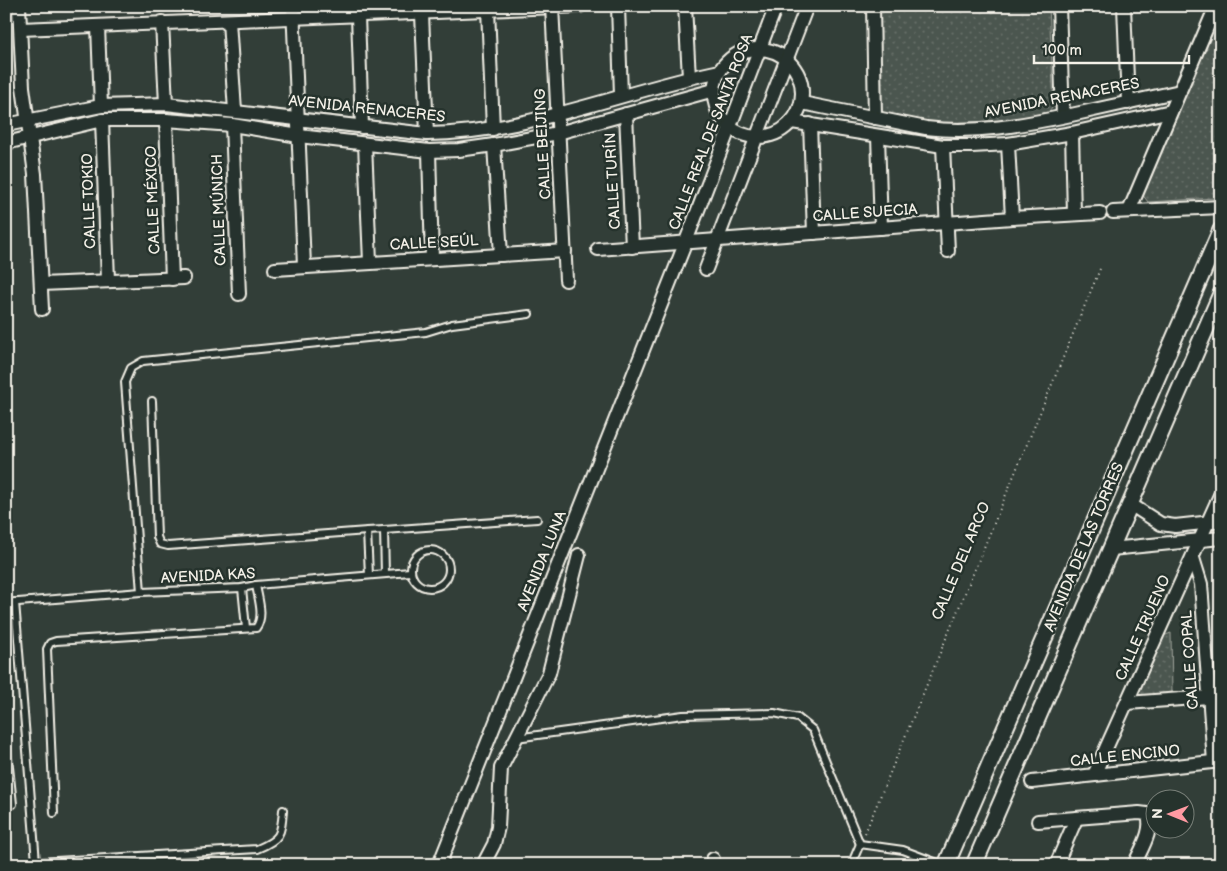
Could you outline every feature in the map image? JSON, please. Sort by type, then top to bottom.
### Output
[{"type":"street","points":[[19,6],[23,88],[35,174],[42,309]]},
{"type":"street","points":[[21,29],[162,22],[229,21],[294,12],[358,16],[580,6]]},
{"type":"street","points":[[618,6],[621,96]]},
{"type":"street","points":[[685,6],[689,77]]},
{"type":"street","name":"CALLE REAL DE SANTA ROSA","points":[[676,269],[776,6]]},
{"type":"street","points":[[706,269],[788,60],[807,6]]},
{"type":"street","points":[[873,6],[875,118]]},
{"type":"street","points":[[1059,6],[1063,116]]},
{"type":"street","points":[[1124,6],[1128,103]]},
{"type":"street","points":[[1129,211],[1216,6]]},
{"type":"street","name":"CALLE BEIJING","points":[[552,7],[566,280]]},
{"type":"street","points":[[488,9],[493,129]]},
{"type":"street","points":[[294,12],[304,266]]},
{"type":"street","points":[[422,14],[427,134]]},
{"type":"street","points":[[358,16],[362,127]]},
{"type":"street","points":[[229,21],[235,111]]},
{"type":"street","points":[[162,22],[166,104]]},
{"type":"street","points":[[98,26],[101,106]]},
{"type":"street","points":[[760,49],[779,54],[788,60],[799,75],[802,84],[802,103],[792,122],[770,136],[757,138],[742,134],[729,127],[720,116],[715,104],[714,90],[720,71],[728,61],[737,54],[748,50],[760,49]]},
{"type":"street","name":"AVENIDA RENACERES","points":[[6,125],[101,106],[166,104],[427,134],[465,133],[557,115],[689,77],[720,71]]},
{"type":"street","points":[[6,143],[102,120],[166,120],[232,125],[299,136],[428,151],[459,150],[558,133],[714,90]]},
{"type":"street","name":"AVENIDA RENACERES","points":[[802,103],[945,130],[984,130],[1010,127],[1128,103],[1180,90]]},
{"type":"street","points":[[792,122],[943,146],[1008,144],[1072,133],[1171,111]]},
{"type":"street","name":"CALLE TURÍN","points":[[626,114],[632,246]]},
{"type":"street","name":"CALLE TOKIO","points":[[102,120],[108,280]]},
{"type":"street","name":"CALLE MÉXICO","points":[[108,280],[178,278],[166,120]]},
{"type":"street","points":[[810,124],[814,233]]},
{"type":"street","name":"CALLE MÚNICH","points":[[232,125],[239,294]]},
{"type":"street","points":[[1072,133],[1074,214]]},
{"type":"street","points":[[878,136],[881,228]]},
{"type":"street","points":[[365,144],[370,262]]},
{"type":"street","points":[[1008,144],[1012,218]]},
{"type":"street","points":[[494,145],[501,255]]},
{"type":"street","points":[[943,146],[948,251]]},
{"type":"street","points":[[428,151],[432,259]]},
{"type":"street","points":[[1113,212],[1221,207]]},
{"type":"street","name":"CALLE SUECIA","points":[[598,249],[1100,213]]},
{"type":"street","name":"AVENIDA DE LAS TORRES","points":[[945,865],[1221,230]]},
{"type":"street","name":"CALLE SEÚL","points":[[275,269],[565,251]]},
{"type":"street","name":"AVENIDA LUNA","points":[[439,865],[676,269]]},
{"type":"street","points":[[41,284],[108,280]]},
{"type":"street","name":"AVENIDA DE LAS TORRES","points":[[974,865],[1221,294]]},
{"type":"street","name":"CALLE TRUENO","points":[[1094,776],[1201,540],[1214,522],[1221,493]]},
{"type":"street","points":[[1130,504],[1161,524],[1175,526],[1214,522]]},
{"type":"street","points":[[1111,550],[1221,538]]},
{"type":"street","points":[[483,865],[494,844],[498,827],[501,768],[549,673],[579,555]]},
{"type":"street","name":"CALLE COPAL","points":[[1193,558],[1201,584],[1209,697],[1217,761]]},
{"type":"street","points":[[1127,703],[1209,697]]},
{"type":"street","name":"CALLE ENCINO","points":[[1032,782],[1217,761]]},
{"type":"street","points":[[1038,821],[1139,813],[1147,814],[1150,820],[1149,829],[1134,865]]},
{"type":"street","points":[[1056,865],[1076,819]]},
{"type":"lane","points":[[141,592],[125,382],[131,368],[143,361],[426,332],[452,324],[528,314]]},
{"type":"lane","points":[[152,401],[157,537],[160,544],[168,546],[537,519]]},
{"type":"lane","points":[[368,530],[369,576]]},
{"type":"lane","points":[[384,530],[385,574]]},
{"type":"lane","points":[[424,551],[437,551],[446,560],[448,573],[442,585],[429,589],[417,584],[410,572],[413,559],[424,551]]},
{"type":"lane","name":"AVENIDA KAS","points":[[6,603],[141,592],[242,588],[256,585],[410,572]]},
{"type":"lane","points":[[54,813],[47,650],[50,644],[56,641],[256,628],[261,618],[256,585]]},
{"type":"lane","points":[[242,588],[246,628]]},
{"type":"lane","points":[[15,602],[36,862]]},
{"type":"lane","points":[[516,738],[682,715],[774,712],[798,718],[813,730],[860,844],[851,865]]},
{"type":"lane","points":[[6,739],[14,804]]},
{"type":"lane","points":[[6,864],[257,849],[272,843],[282,831],[282,810]]},
{"type":"lane","points":[[860,844],[903,850],[945,865]]},
{"type":"path","name":"CALLE DEL ARCO","points":[[860,844],[1100,270]]},
{"type":"shaded area","points":[[875,6],[1049,6],[1054,106],[1047,114],[1003,121],[932,123],[882,112],[878,105]]},
{"type":"shaded area","points":[[1221,11],[1221,194],[1215,198],[1148,202],[1142,194]]},
{"type":"shaded area","points":[[1171,633],[1172,693],[1138,697],[1137,690],[1163,636]]}]
